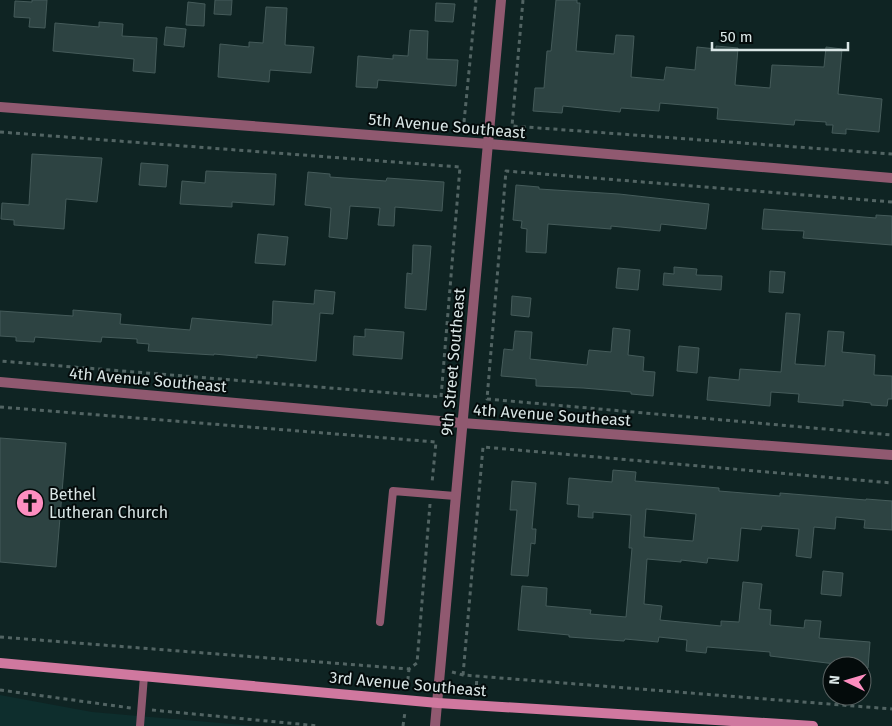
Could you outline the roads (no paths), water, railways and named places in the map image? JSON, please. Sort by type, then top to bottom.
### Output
[{"type":"main road","name":"3rd Avenue Southeast","points":[[0,663],[438,703],[771,725],[813,726]]},
{"type":"street","name":"9th Street Southeast","points":[[435,726],[501,0]]},
{"type":"street","name":"5th Avenue Southeast","points":[[0,107],[489,144],[892,178]]},
{"type":"street","name":"4th Avenue Southeast","points":[[0,382],[462,423],[892,455]]},
{"type":"lane","points":[[380,622],[393,490],[455,496]]},
{"type":"lane","points":[[140,726],[144,676]]},
{"type":"place","name":"Bethel Lutheran Church","points":[[30,503]]}]
